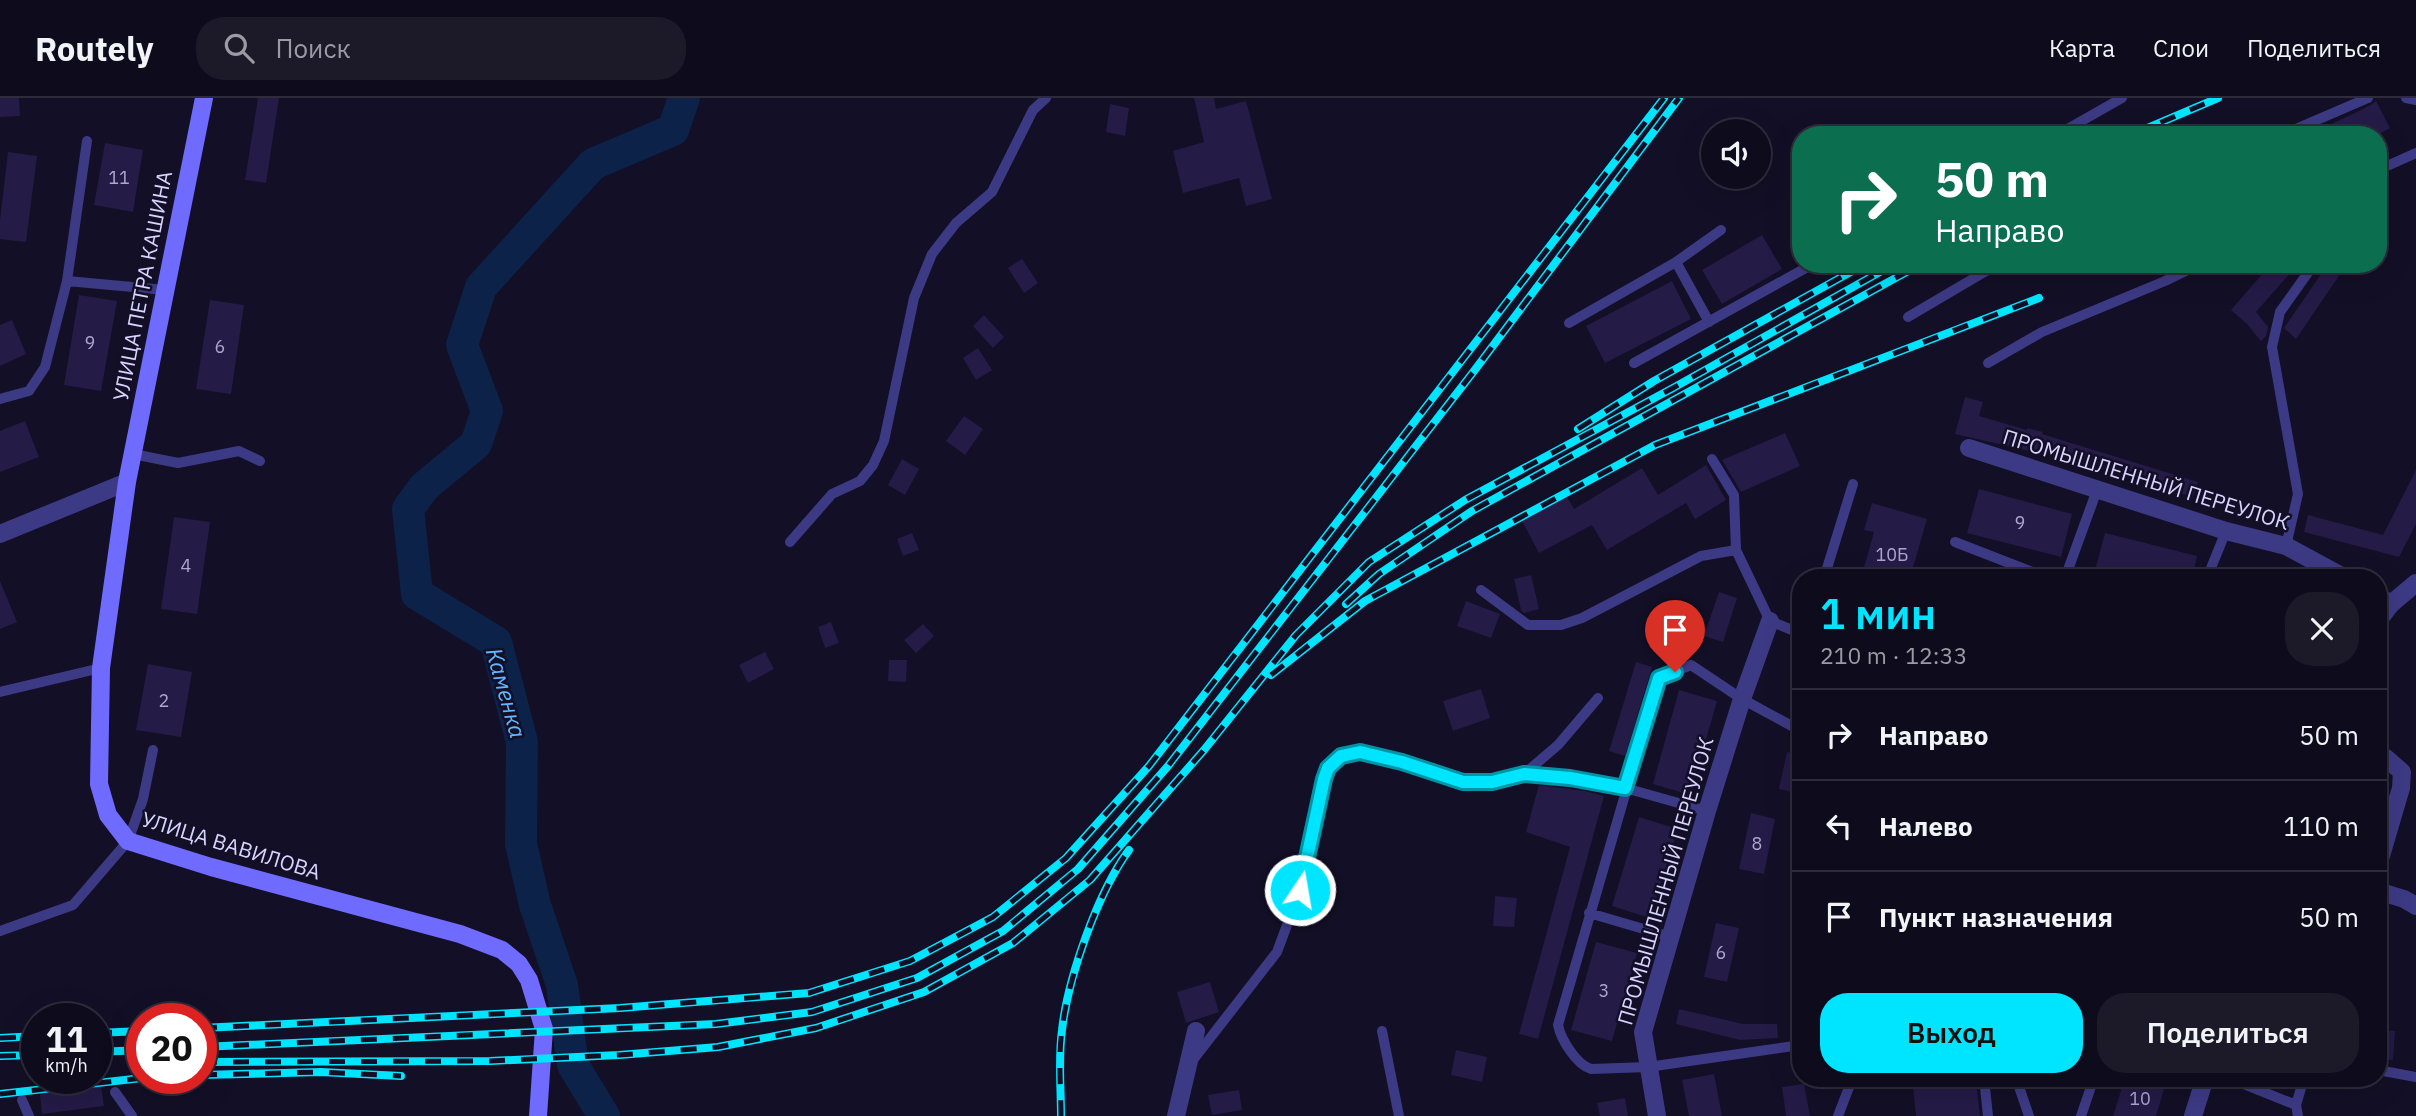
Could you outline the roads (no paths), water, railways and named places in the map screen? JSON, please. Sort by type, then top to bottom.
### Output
[{"type":"main road","name":"УЛИЦА ПЕТРА КАШИНА","points":[[127,482],[204,98]]},
{"type":"main road","name":"УЛИЦА ВАВИЛОВА","points":[[127,482],[101,668],[99,784],[108,815],[128,841],[211,867],[460,934],[502,950],[519,964],[530,981],[544,1029],[538,1116]]},
{"type":"street","name":"ПРОМЫШЛЕННЫЙ ПЕРЕУЛОК","points":[[1969,448],[2226,531],[2286,546],[2328,569]]},
{"type":"street","points":[[0,534],[127,482]]},
{"type":"street","points":[[2387,599],[2416,583]]},
{"type":"street","name":"ПРОМЫШЛЕННЫЙ ПЕРЕУЛОК","points":[[1657,1116],[1643,1032],[1707,811],[1770,621]]},
{"type":"street","points":[[2387,759],[2402,772],[2401,788],[2387,835]]},
{"type":"street","points":[[2387,894],[2416,906]]},
{"type":"street","points":[[1176,1116],[1196,1031]]},
{"type":"street","points":[[2193,1116],[2203,1087]]},
{"type":"lane","points":[[790,542],[832,494],[860,481],[873,465],[884,441],[914,299],[932,254],[956,223],[992,192],[1033,110],[1046,98]]},
{"type":"lane","points":[[2073,126],[2122,98]]},
{"type":"lane","points":[[2303,126],[2368,98]]},
{"type":"lane","points":[[2406,98],[2416,100]]},
{"type":"lane","points":[[0,399],[29,391],[46,367],[67,281],[87,141]]},
{"type":"lane","points":[[2387,166],[2416,153]]},
{"type":"lane","points":[[1569,323],[1676,262],[1721,230]]},
{"type":"lane","points":[[1676,262],[1709,322]]},
{"type":"lane","points":[[1634,363],[1797,273]]},
{"type":"lane","points":[[1908,317],[1983,273]]},
{"type":"lane","points":[[1987,363],[2042,332],[2181,273]]},
{"type":"lane","points":[[2286,546],[2298,494],[2272,347],[2280,312],[2308,273]]},
{"type":"lane","points":[[67,281],[165,290]]},
{"type":"lane","points":[[133,454],[178,463],[239,451],[260,461]]},
{"type":"lane","points":[[1712,459],[1734,495],[1736,550],[1770,621],[1792,630]]},
{"type":"lane","points":[[1827,569],[1853,484]]},
{"type":"lane","points":[[2068,569],[2097,490]]},
{"type":"lane","points":[[2211,569],[2226,531]]},
{"type":"lane","points":[[1955,542],[2025,569]]},
{"type":"lane","points":[[1481,590],[1528,625],[1561,625],[1582,618],[1701,556],[1736,550]]},
{"type":"lane","points":[[1792,726],[1742,699],[1691,665],[1659,678],[1558,1026],[1559,1033],[1583,1067],[1591,1069],[1648,1067],[1792,1046]]},
{"type":"lane","points":[[0,692],[101,668]]},
{"type":"lane","points":[[1524,774],[1558,745],[1598,698]]},
{"type":"lane","points":[[0,930],[73,905],[128,841],[143,799],[153,750]]},
{"type":"lane","points":[[1187,1068],[1277,952],[1300,890],[1324,779],[1328,768],[1341,756],[1360,752],[1402,762],[1463,782],[1492,782],[1524,774],[1570,778],[1625,788],[1707,811]]},
{"type":"lane","points":[[1589,913],[1671,937]]},
{"type":"lane","points":[[1382,1031],[1399,1116]]},
{"type":"lane","points":[[2387,1072],[2416,1077]]},
{"type":"lane","points":[[1838,1116],[1848,1087]]},
{"type":"lane","points":[[1985,1087],[1988,1116]]},
{"type":"lane","points":[[2019,1087],[2029,1116]]},
{"type":"lane","points":[[2081,1116],[2091,1087]]},
{"type":"lane","points":[[2248,1087],[2297,1110],[2302,1087]]},
{"type":"lane","points":[[115,1092],[132,1116]]},
{"type":"lane","points":[[22,1100],[29,1116]]},
{"type":"waterway","name":"Каменка","points":[[604,1116],[573,1065],[562,985],[535,905],[521,844],[522,742],[496,642],[417,594],[408,509],[424,487],[476,444],[487,411],[462,345],[481,287],[593,164],[673,130],[684,98]]},
{"type":"railway","points":[[217,1027],[620,1008],[809,993],[910,961],[993,917],[1066,858],[1149,766],[1664,98]]},
{"type":"railway","points":[[217,1046],[716,1024],[812,1012],[917,978],[1003,931],[1078,869],[1168,766],[1474,371],[1679,98]]},
{"type":"railway","points":[[2152,126],[2218,98]]},
{"type":"railway","points":[[1578,429],[1654,381],[1849,273]]},
{"type":"railway","points":[[217,1062],[490,1061],[718,1047],[816,1028],[924,992],[1013,943],[1090,880],[1204,750],[1296,635],[1369,562],[1465,500],[1878,273]]},
{"type":"railway","points":[[1346,604],[1379,574],[1472,511],[1905,273]]},
{"type":"railway","points":[[1271,675],[1365,601],[1655,445],[2039,298]]},
{"type":"railway","points":[[1061,1116],[1061,1041],[1071,985],[1096,911],[1106,888],[1129,850]]},
{"type":"railway","points":[[112,1032],[126,1032]]},
{"type":"railway","points":[[0,1038],[21,1037]]},
{"type":"railway","points":[[112,1051],[126,1051]]},
{"type":"railway","points":[[0,1056],[21,1055]]},
{"type":"railway","points":[[217,1075],[321,1072],[401,1076]]},
{"type":"railway","points":[[0,1094],[126,1080]]}]
